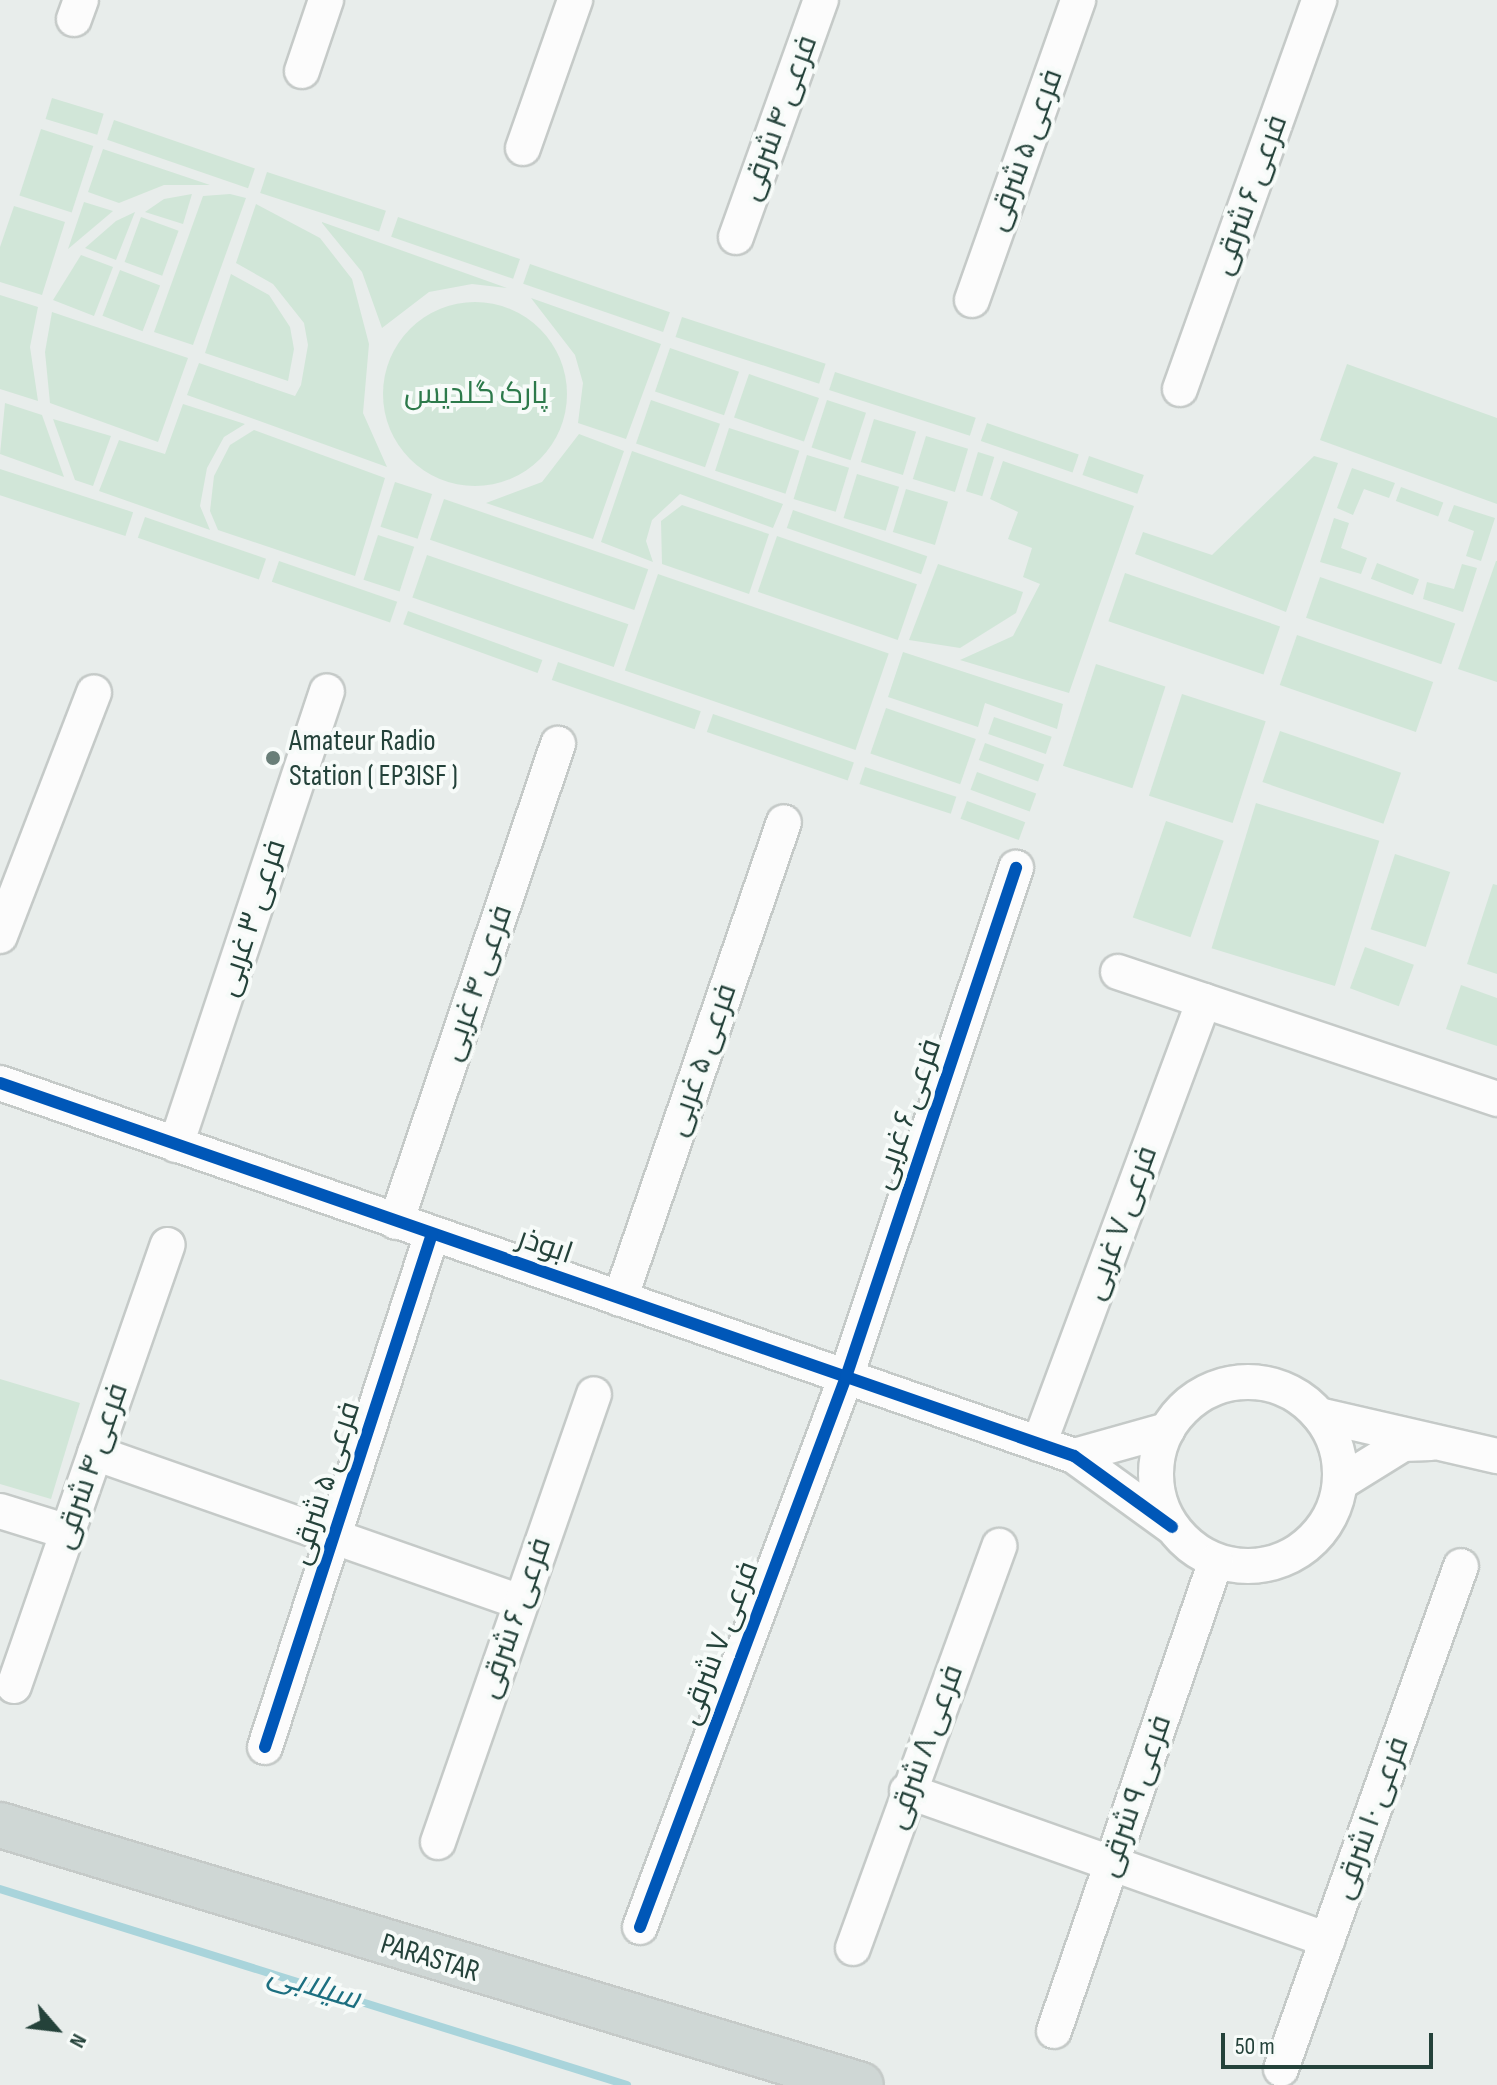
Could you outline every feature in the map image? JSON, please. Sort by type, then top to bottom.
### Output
[{"type":"main road","name":"PARASTAR","points":[[0,1825],[861,2085]]},
{"type":"street","points":[[302,71],[326,0]]},
{"type":"street","points":[[523,148],[575,0]]},
{"type":"street","name":"فرعی ۴ شرقی","points":[[736,237],[821,0]]},
{"type":"street","name":"فرعی ۵ شرقی","points":[[972,300],[1078,0]]},
{"type":"street","name":"فرعی ۶ شرقی","points":[[1180,389],[1319,0]]},
{"type":"street","name":"فرعی ۳ غربی","points":[[176,1145],[327,691]]},
{"type":"street","points":[[0,936],[94,693]]},
{"type":"street","name":"فرعی ۴ غربی","points":[[396,1222],[558,744]]},
{"type":"street","name":"فرعی ۵ غربی","points":[[620,1299],[784,822]]},
{"type":"street","name":"فرعی ۶ غربی","points":[[846,1377],[1016,868]]},
{"type":"street","points":[[1118,972],[1497,1099]]},
{"type":"street","name":"فرعی ۷ غربی","points":[[1039,1444],[1204,1001]]},
{"type":"street","name":"ابوذر","points":[[0,1083],[1074,1456],[1172,1527]]},
{"type":"street","name":"فرعی ۵ شرقی","points":[[265,1747],[432,1234]]},
{"type":"street","name":"فرعی ۴ شرقی","points":[[14,1686],[168,1245]]},
{"type":"street","name":"فرعی ۷ شرقی","points":[[640,1927],[846,1377]]},
{"type":"street","points":[[1074,1456],[1167,1430],[1198,1398],[1240,1382],[1270,1384],[1297,1395],[1319,1415],[1340,1459],[1340,1483],[1318,1534],[1297,1553],[1244,1567],[1216,1561],[1172,1527],[1156,1479],[1167,1430]]},
{"type":"street","name":"فرعی ۶ شرقی","points":[[438,1842],[594,1394]]},
{"type":"street","points":[[1319,1415],[1497,1456]]},
{"type":"street","points":[[1340,1483],[1403,1444],[1443,1442]]},
{"type":"street","points":[[95,1453],[521,1602]]},
{"type":"street","points":[[0,1511],[68,1532]]},
{"type":"street","name":"فرعی ۸ شرقی","points":[[853,1948],[907,1791],[999,1546]]},
{"type":"street","name":"فرعی ۹ شرقی","points":[[1054,2031],[1216,1561]]},
{"type":"street","name":"فرعی ۱۰ شرقی","points":[[1281,2069],[1461,1566]]},
{"type":"street","points":[[907,1791],[1327,1940]]},
{"type":"green space","points":[[52,98],[104,114],[97,135],[46,119]]},
{"type":"green space","points":[[114,120],[255,169],[248,188],[107,140]]},
{"type":"green space","points":[[41,129],[93,146],[72,213],[19,196]]},
{"type":"green space","points":[[103,149],[210,185],[164,185],[119,203],[88,192]]},
{"type":"green space","points":[[267,172],[386,211],[379,232],[260,193]]},
{"type":"green space","points":[[192,194],[183,224],[145,212],[164,199]]},
{"type":"green space","points":[[230,194],[246,198],[193,345],[154,332],[203,196]]},
{"type":"green space","points":[[84,202],[113,211],[68,249]]},
{"type":"green space","name":"پارک گلدیس","points":[[256,204],[320,238],[352,279],[369,344],[363,413],[387,467],[187,395],[199,363],[295,396],[301,385],[308,345],[304,323],[273,284],[236,263]]},
{"type":"green space","points":[[14,206],[65,222],[42,295],[0,282],[0,247]]},
{"type":"green space","points":[[135,212],[116,260],[85,248],[116,221]]},
{"type":"green space","points":[[141,217],[179,231],[162,276],[125,262]]},
{"type":"green space","points":[[398,217],[520,259],[513,279],[391,237]]},
{"type":"green space","name":"پارک گلدیس","points":[[322,223],[507,288],[472,284],[429,292],[382,328],[362,272]]},
{"type":"green space","points":[[81,255],[113,267],[94,316],[53,300]]},
{"type":"green space","name":"پارک گلدیس","points":[[530,264],[670,312],[663,332],[523,284]]},
{"type":"green space","points":[[120,270],[160,285],[143,331],[102,316]]},
{"type":"green space","points":[[231,274],[269,295],[290,327],[294,349],[288,381],[205,353]]},
{"type":"green space","points":[[0,295],[38,307],[30,347],[38,401],[0,389]]},
{"type":"green space","name":"پارک گلدیس","points":[[531,298],[661,344],[626,439],[578,423],[583,383],[575,355]]},
{"type":"green space","name":"پارک گلدیس","points":[[475,302],[510,309],[540,329],[560,359],[567,394],[560,429],[540,459],[510,479],[475,486],[440,479],[410,459],[390,429],[383,394],[390,359],[410,329],[440,309]]},
{"type":"green space","points":[[52,312],[188,358],[158,442],[50,403],[45,352]]},
{"type":"green space","points":[[682,317],[826,364],[819,384],[676,337]]},
{"type":"green space","points":[[670,348],[739,372],[724,415],[655,391]]},
{"type":"green space","points":[[1347,364],[1497,418],[1497,504],[1320,440]]},
{"type":"green space","points":[[835,372],[976,418],[970,436],[829,390]]},
{"type":"green space","points":[[749,374],[819,398],[804,442],[734,417]]},
{"type":"green space","points":[[651,400],[720,424],[705,467],[636,443]]},
{"type":"green space","points":[[827,400],[866,413],[851,460],[812,448]]},
{"type":"green space","points":[[5,403],[42,415],[64,477],[0,454]]},
{"type":"green space","points":[[183,404],[245,424],[224,437],[207,468],[200,506],[210,530],[99,491],[119,440],[165,454]]},
{"type":"green space","points":[[53,419],[111,436],[93,486],[75,480]]},
{"type":"green space","points":[[874,419],[916,432],[903,475],[861,462]]},
{"type":"green space","points":[[987,423],[1079,455],[1073,473],[981,441]]},
{"type":"green space","points":[[729,428],[799,451],[785,494],[715,471]]},
{"type":"green space","name":"پارک گلدیس","points":[[254,430],[385,478],[355,576],[218,530],[210,511],[214,476],[230,445]]},
{"type":"green space","name":"پارک گلدیس","points":[[579,434],[624,451],[593,539],[486,503],[542,482]]},
{"type":"green space","points":[[926,436],[968,449],[955,492],[913,479]]},
{"type":"green space","points":[[632,451],[783,504],[773,528],[680,494],[652,520],[646,541],[653,562],[601,542]]},
{"type":"green space","points":[[978,452],[994,457],[982,496],[966,491]]},
{"type":"green space","points":[[807,455],[849,468],[836,512],[794,499]]},
{"type":"green space","points":[[1089,456],[1144,475],[1137,494],[1082,475]]},
{"type":"green space","points":[[1314,456],[1338,463],[1286,612],[1135,554],[1143,532],[1212,555]]},
{"type":"green space","points":[[1003,461],[1134,506],[1069,693],[960,660],[1013,636],[1040,584],[1023,577],[1032,548],[1008,539],[1018,512],[990,499]]},
{"type":"green space","points":[[1352,468],[1395,483],[1389,498],[1364,489],[1353,515],[1337,508]]},
{"type":"green space","points":[[0,469],[133,512],[125,536],[0,495]]},
{"type":"green space","points":[[857,474],[899,487],[886,531],[844,518]]},
{"type":"green space","name":"پارک گلدیس","points":[[395,482],[432,494],[418,539],[380,527]]},
{"type":"green space","points":[[1401,487],[1443,502],[1438,516],[1396,501]]},
{"type":"green space","points":[[906,489],[948,502],[935,545],[893,532]]},
{"type":"green space","name":"پارک گلدیس","points":[[444,499],[648,569],[634,610],[430,540]]},
{"type":"green space","points":[[682,505],[769,534],[749,594],[662,564],[661,521]]},
{"type":"green space","points":[[1454,505],[1495,518],[1481,561],[1466,556],[1474,531],[1448,521]]},
{"type":"green space","points":[[793,510],[927,556],[921,574],[787,528]]},
{"type":"green space","points":[[145,517],[266,559],[259,579],[138,538]]},
{"type":"green space","points":[[1334,518],[1349,523],[1341,548],[1367,558],[1361,574],[1320,562]]},
{"type":"green space","points":[[378,535],[414,547],[400,591],[363,580]]},
{"type":"green space","points":[[777,536],[917,584],[898,640],[758,592]]},
{"type":"green space","points":[[427,555],[628,624],[614,667],[412,598]]},
{"type":"green space","points":[[279,561],[397,602],[390,622],[272,582]]},
{"type":"green space","points":[[1497,561],[1497,682],[1458,669]]},
{"type":"green space","points":[[1377,563],[1419,579],[1413,595],[1371,579]]},
{"type":"green space","points":[[938,564],[1023,592],[1016,613],[960,648],[909,640]]},
{"type":"green space","points":[[1462,564],[1477,568],[1463,612],[1423,599],[1427,582],[1454,589]]},
{"type":"green space","points":[[1125,573],[1280,626],[1263,675],[1108,621]]},
{"type":"green space","points":[[658,574],[889,653],[855,750],[625,670]]},
{"type":"green space","points":[[1320,577],[1455,624],[1441,664],[1306,618]]},
{"type":"green space","points":[[408,611],[542,660],[538,673],[403,624]]},
{"type":"green space","points":[[1297,635],[1433,682],[1416,732],[1280,685]]},
{"type":"green space","points":[[903,652],[1063,704],[1057,729],[985,703],[978,727],[888,697]]},
{"type":"green space","points":[[558,662],[701,711],[695,729],[552,680]]},
{"type":"green space","points":[[1096,664],[1165,687],[1132,788],[1063,766]]},
{"type":"green space","points":[[1182,694],[1266,721],[1233,823],[1149,796]]},
{"type":"green space","points":[[886,708],[976,739],[960,784],[870,753]]},
{"type":"green space","points":[[713,714],[854,763],[848,780],[707,732]]},
{"type":"green space","points":[[994,717],[1052,737],[1046,754],[988,734]]},
{"type":"green space","points":[[1280,731],[1401,773],[1383,824],[1262,782]]},
{"type":"green space","points":[[985,743],[1044,765],[1038,781],[979,760]]},
{"type":"green space","points":[[865,767],[956,797],[951,814],[859,784]]},
{"type":"green space","points":[[977,772],[1036,794],[1030,811],[971,790]]},
{"type":"green space","points":[[967,801],[1025,822],[1019,840],[961,819]]},
{"type":"green space","points":[[1256,803],[1379,841],[1335,986],[1212,948]]},
{"type":"green space","points":[[1166,821],[1224,841],[1190,937],[1133,917]]},
{"type":"green space","points":[[1395,854],[1450,872],[1426,947],[1371,929]]},
{"type":"green space","points":[[1493,884],[1497,885],[1497,974],[1467,964]]},
{"type":"green space","points":[[1365,947],[1414,965],[1399,1006],[1350,988]]},
{"type":"green space","points":[[1461,985],[1497,998],[1497,1046],[1446,1029]]},
{"type":"green space","points":[[0,1379],[80,1403],[51,1499],[0,1484]]},
{"type":"waterway","name":"سیلابی","points":[[0,1889],[627,2085]]},
{"type":"cycle path","points":[[640,1927],[846,1377],[1016,868]]},
{"type":"cycle path","points":[[0,1083],[1074,1456],[1172,1527]]},
{"type":"cycle path","points":[[265,1747],[432,1234]]},
{"type":"place","name":"Amateur Radio Station ( EP3ISF )","points":[[273,758]]}]
